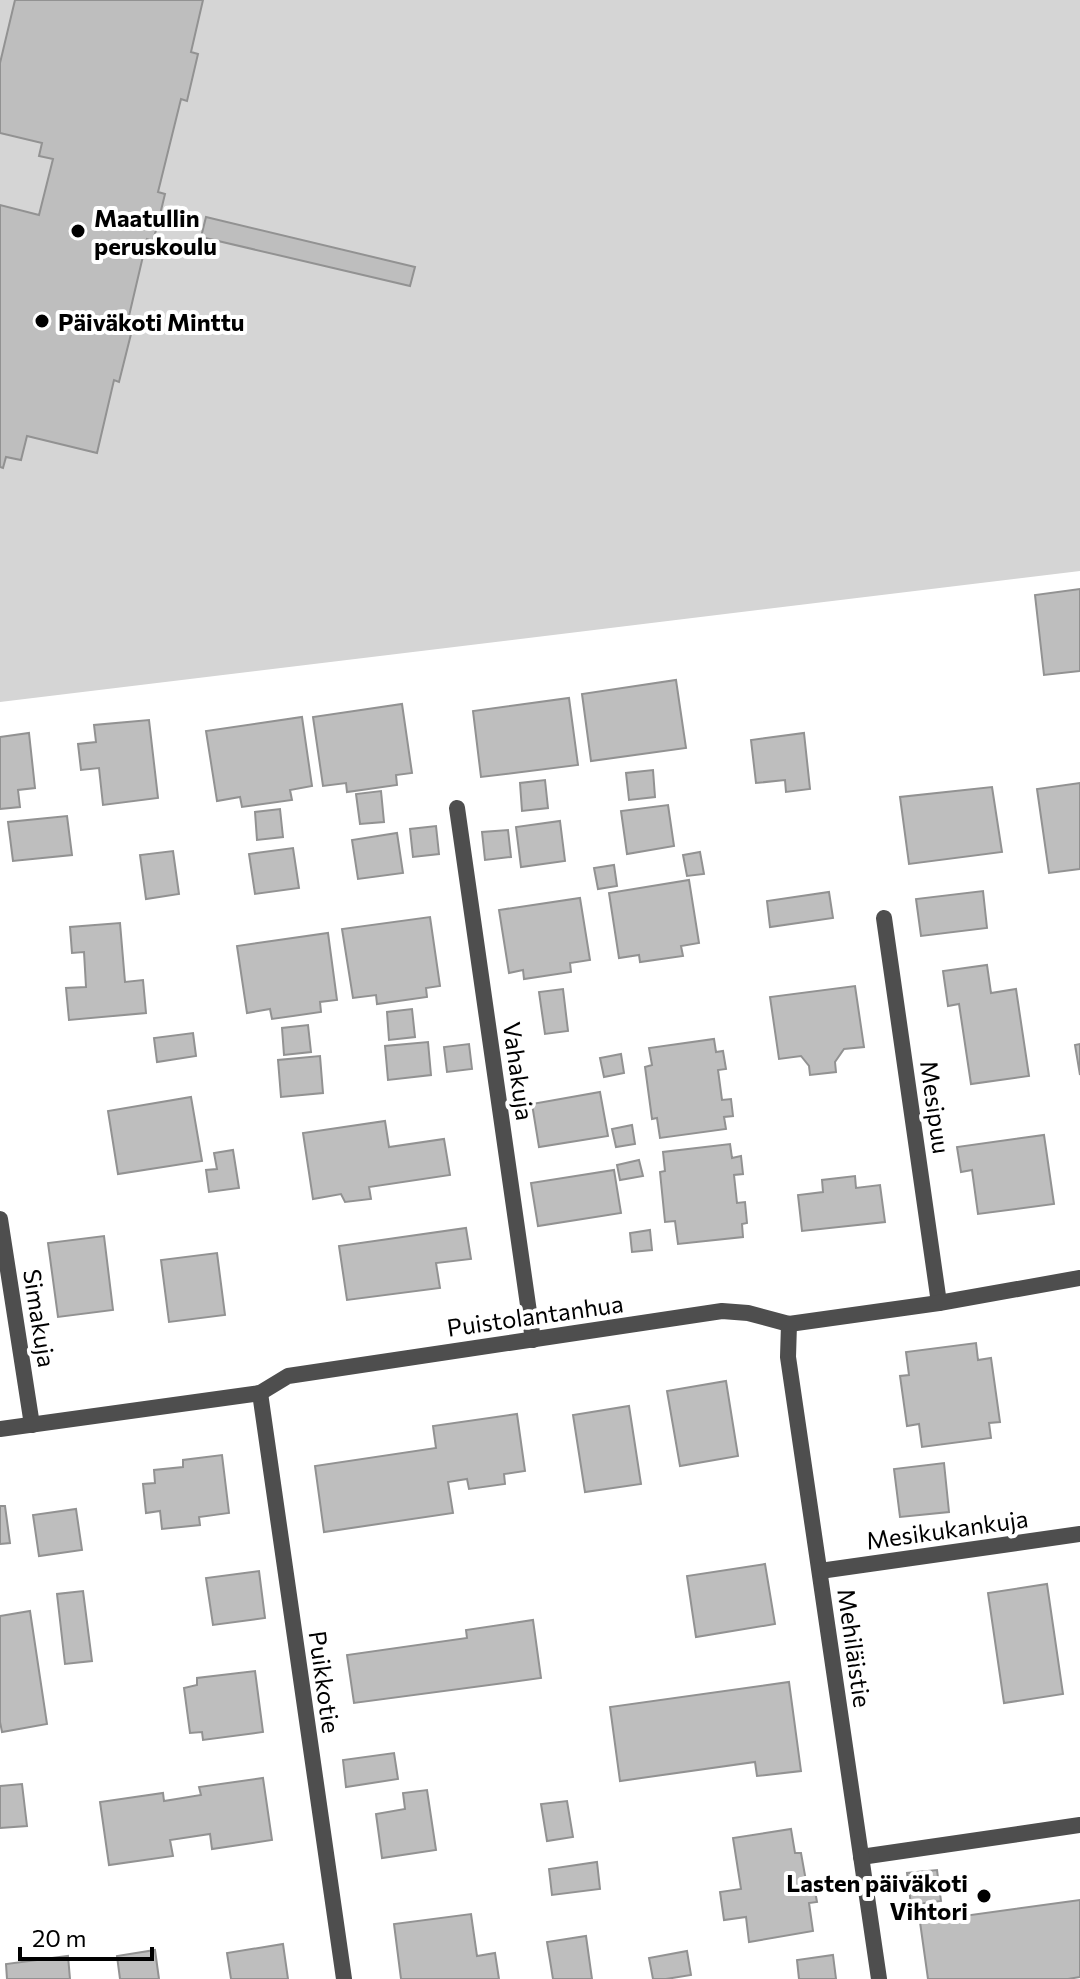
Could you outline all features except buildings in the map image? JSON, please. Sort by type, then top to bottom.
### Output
[{"type":"street","name":"Vahakuja","points":[[457,808],[533,1340]]},
{"type":"street","name":"Mesipuu","points":[[884,918],[939,1303]]},
{"type":"street","name":"Simakuja","points":[[0,1219],[32,1425]]},
{"type":"street","name":"Puistolantanhua","points":[[0,1429],[260,1393],[288,1376],[722,1311],[748,1313],[789,1324],[939,1303],[1080,1278]]},
{"type":"street","name":"Mehiläistie","points":[[789,1324],[788,1357],[879,1979]]},
{"type":"street","name":"Puikkotie","points":[[260,1393],[344,1979]]},
{"type":"street","name":"Mesikukankuja","points":[[820,1571],[1080,1534]]},
{"type":"street","points":[[861,1857],[1080,1825]]},
{"type":"shaded area","points":[[0,0],[1080,0],[1080,571],[0,702]]},
{"type":"place","name":"Maatullin peruskoulu","points":[[78,231]]},
{"type":"place","name":"Päiväkoti Minttu","points":[[42,321]]},
{"type":"place","name":"Lasten päiväkoti Vihtori","points":[[984,1896]]}]
